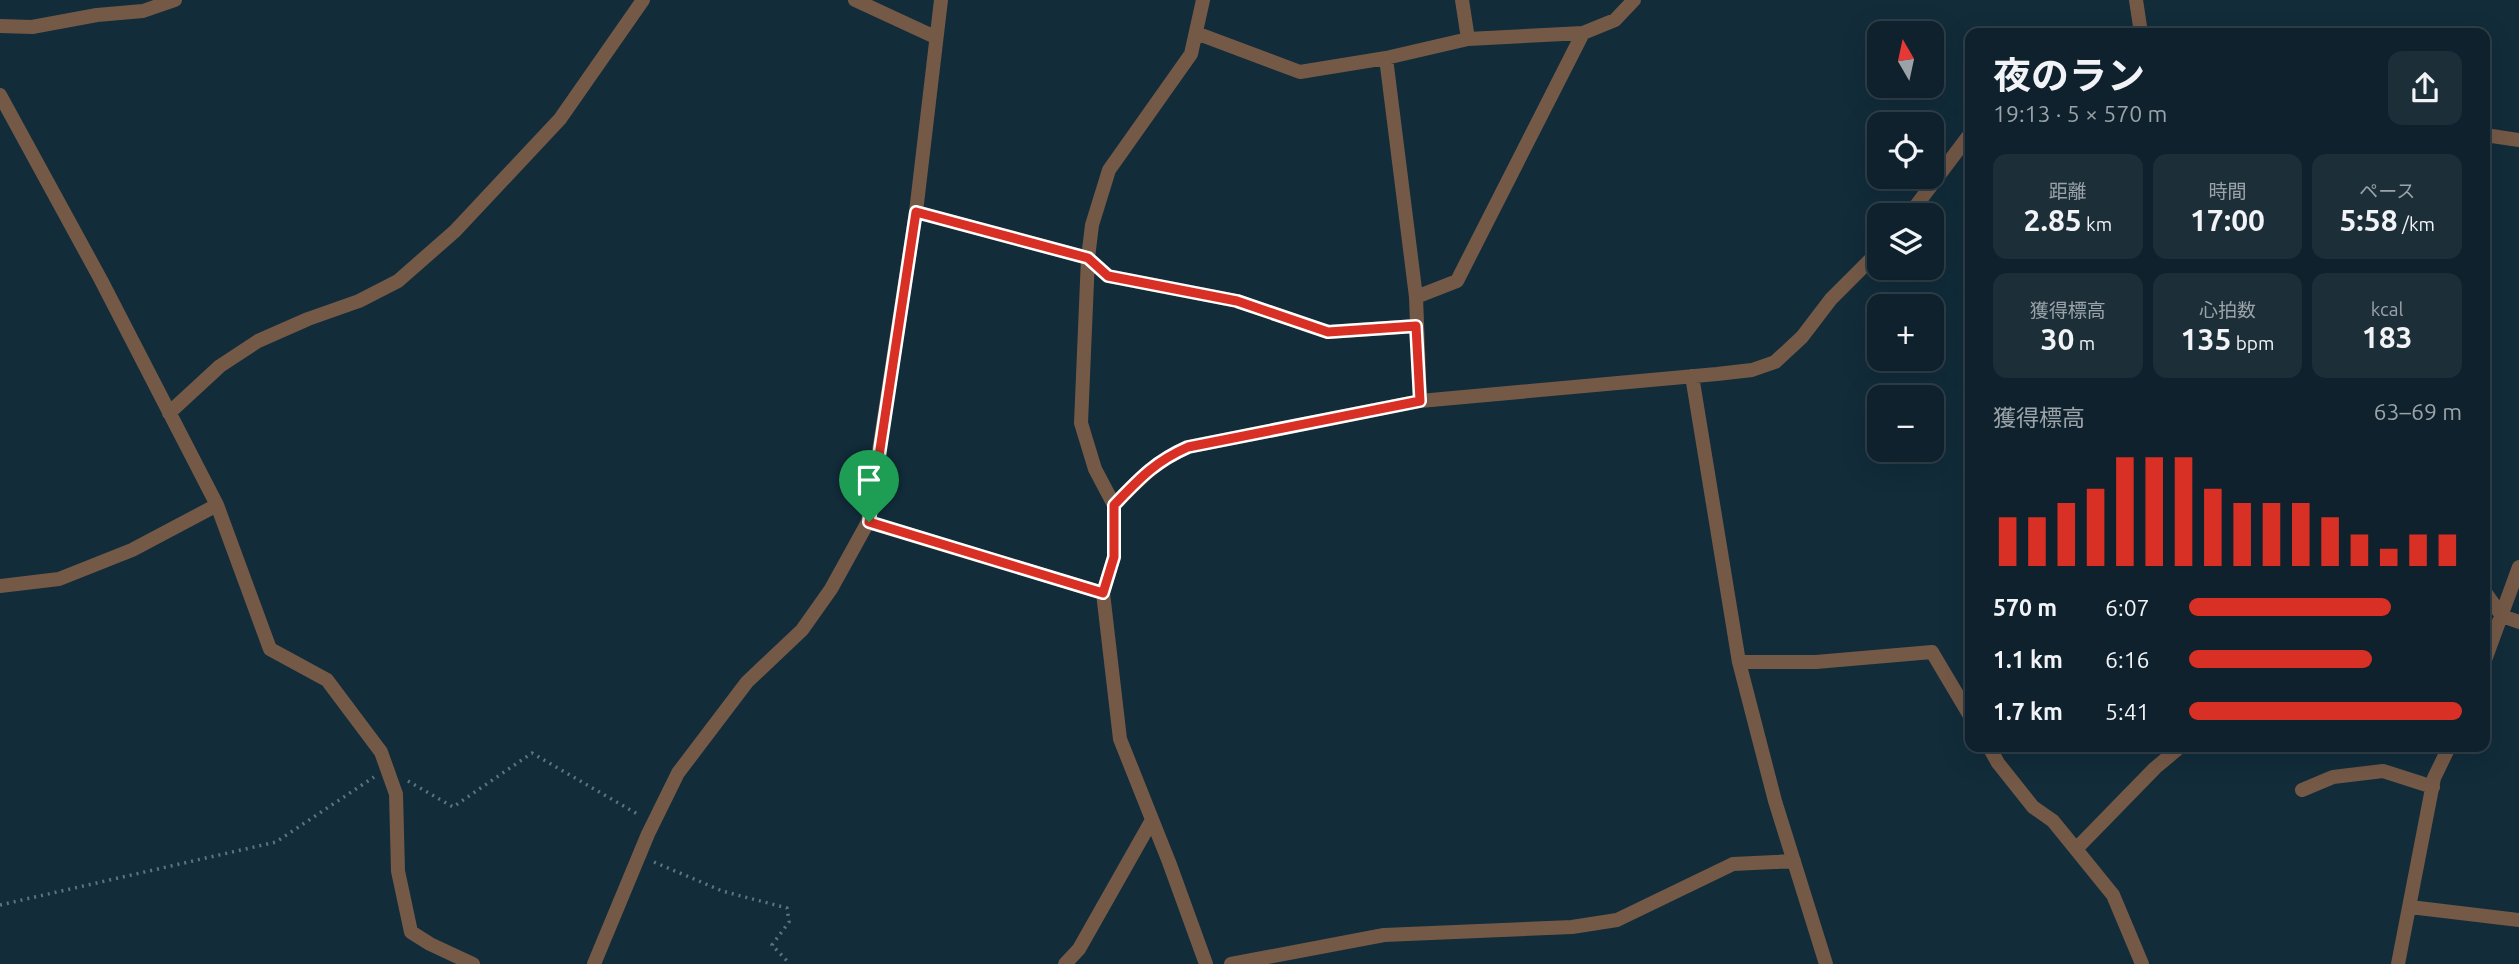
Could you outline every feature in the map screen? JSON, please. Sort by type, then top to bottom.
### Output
[{"type":"street","points":[[97,15],[110,0]]},
{"type":"street","points":[[0,26],[32,27],[97,15],[143,11],[175,0]]},
{"type":"street","points":[[169,413],[220,366],[258,341],[309,318],[359,301],[398,281],[455,231],[560,119],[643,0]]},
{"type":"street","points":[[855,0],[935,37]]},
{"type":"street","points":[[594,964],[653,823],[678,773],[747,682],[802,630],[831,589],[869,522],[916,212],[941,0]]},
{"type":"street","points":[[1203,0],[1191,54],[1109,170],[1092,225],[1088,258],[1081,423],[1095,470],[1114,505],[1114,557],[1103,593],[1120,739],[1206,964]]},
{"type":"street","points":[[1462,0],[1468,39]]},
{"type":"street","points":[[1196,33],[1300,72],[1386,58],[1468,39],[1583,33],[1615,20],[1634,0]]},
{"type":"street","points":[[2136,0],[2140,28]]},
{"type":"street","points":[[1416,297],[1457,281],[1583,33]]},
{"type":"street","points":[[1386,58],[1416,297],[1420,401]]},
{"type":"street","points":[[0,95],[217,505],[270,649],[327,680],[381,752],[396,794],[398,872],[411,932],[473,964]]},
{"type":"street","points":[[2490,136],[2519,140]]},
{"type":"street","points":[[1918,203],[1965,141]]},
{"type":"street","points":[[916,212],[1088,258],[1108,276],[1237,301],[1328,332],[1416,326]]},
{"type":"street","points":[[1114,505],[1164,457],[1188,447],[1420,401],[1752,370],[1775,362],[1802,337],[1831,299],[1867,263]]},
{"type":"street","points":[[1692,376],[1738,662],[1775,801],[1826,964]]},
{"type":"street","points":[[0,586],[59,579],[132,550],[217,505]]},
{"type":"street","points":[[869,522],[1103,593]]},
{"type":"street","points":[[2490,647],[2519,568]]},
{"type":"street","points":[[2490,599],[2502,616],[2519,622]]},
{"type":"street","points":[[1738,662],[1816,662],[1932,652],[1965,708]]},
{"type":"street","points":[[1992,752],[2034,807],[2053,821],[2113,895],[2142,964]]},
{"type":"street","points":[[2077,848],[2174,752]]},
{"type":"street","points":[[2398,964],[2434,778],[2447,752]]},
{"type":"street","points":[[2302,790],[2333,776],[2383,771],[2433,787]]},
{"type":"street","points":[[1065,964],[1079,950],[1152,820]]},
{"type":"street","points":[[1231,964],[1384,935],[1572,927],[1617,920],[1733,864],[1794,861]]},
{"type":"street","points":[[2410,907],[2519,920]]},
{"type":"path","points":[[0,905],[276,842],[387,769],[453,807],[532,752],[653,823]]},
{"type":"path","points":[[639,856],[722,891],[787,908],[789,922],[772,944],[790,964]]},
{"type":"route","points":[[916,212],[1088,258],[1108,276],[1237,301],[1328,332],[1416,326],[1420,401],[1188,447],[1164,457],[1149,469],[1114,505],[1114,557],[1103,593],[869,522],[916,212]]}]
